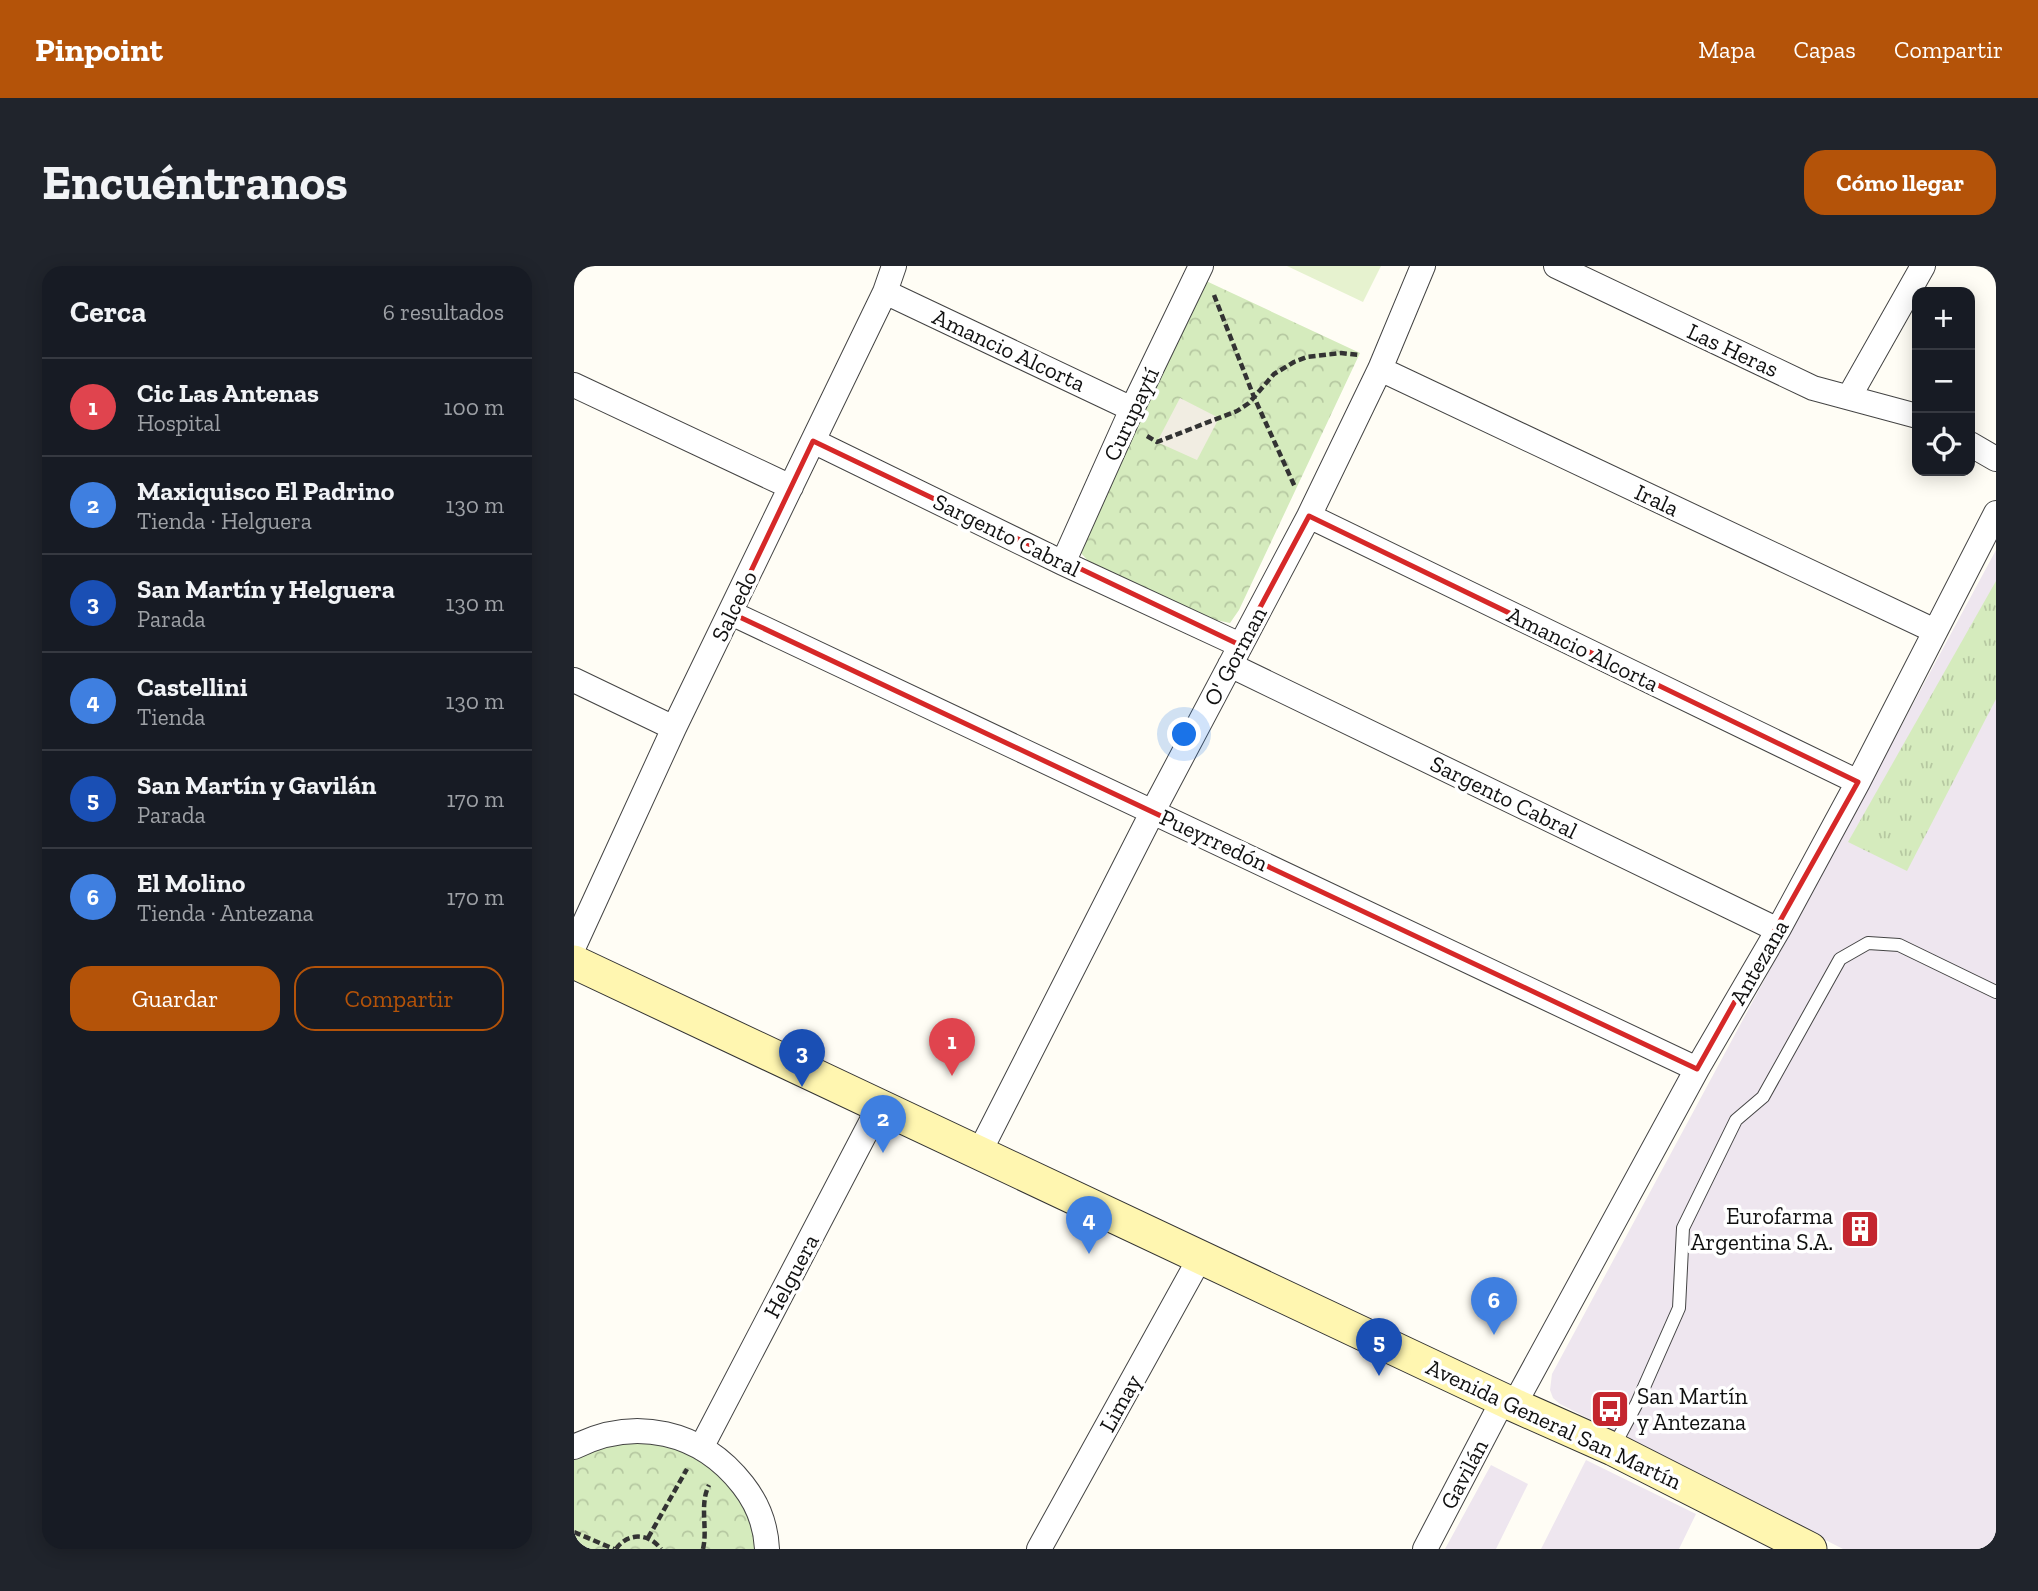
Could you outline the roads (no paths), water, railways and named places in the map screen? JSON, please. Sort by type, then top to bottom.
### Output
[{"type":"main road","name":"Avenida General San Martín","points":[[574,962],[1613,1449],[1810,1549]]},
{"type":"street","name":"Salcedo","points":[[574,946],[674,728],[885,292],[894,266]]},
{"type":"street","name":"Curupaytí","points":[[1063,563],[1132,409],[1201,266]]},
{"type":"street","name":"O' Gorman","points":[[979,1153],[1153,811],[1309,516],[1380,369],[1423,266]]},
{"type":"street","name":"Las Heras","points":[[1556,266],[1813,388],[1912,415]]},
{"type":"street","points":[[1849,397],[1923,266]]},
{"type":"street","name":"Amancio Alcorta","points":[[885,292],[1132,409]]},
{"type":"street","name":"Irala","points":[[1380,369],[1935,631]]},
{"type":"street","points":[[574,385],[791,487]]},
{"type":"street","name":"Sargento Cabral","points":[[813,441],[1063,563],[1235,655],[1778,930]]},
{"type":"street","points":[[1975,447],[1996,459]]},
{"type":"street","name":"Antezana","points":[[1508,1402],[1778,930],[1858,782],[1996,513]]},
{"type":"street","name":"Amancio Alcorta","points":[[1309,516],[1858,782]]},
{"type":"street","name":"Pueyrredón","points":[[731,613],[1697,1069]]},
{"type":"street","points":[[574,680],[674,728]]},
{"type":"street","name":"Helguera","points":[[702,1447],[880,1105]]},
{"type":"street","name":"Limay","points":[[1039,1549],[1201,1256]]},
{"type":"street","name":"Gavilán","points":[[1425,1549],[1508,1402]]},
{"type":"street","points":[[574,1447],[617,1432],[661,1432],[702,1447],[727,1466],[753,1497],[767,1535],[767,1549]]},
{"type":"lane","points":[[1613,1449],[1637,1404],[1679,1308],[1683,1228],[1736,1120],[1763,1097],[1840,959],[1868,943],[1899,946],[1996,992]]},
{"type":"place","name":"Cic Las Antenas","points":[[952,1076]]},
{"type":"place","name":"San Martín y Helguera","points":[[802,1087]]},
{"type":"place","name":"Maxiquisco El Padrino","points":[[883,1153]]},
{"type":"place","name":"Eurofarma Argentina S.A.","points":[[1860,1229]]},
{"type":"place","name":"Castellini","points":[[1089,1254]]},
{"type":"place","name":"El Molino","points":[[1494,1335]]},
{"type":"place","name":"San Martín y Gavilán","points":[[1379,1376]]},
{"type":"place","name":"San Martín y Antezana","points":[[1610,1409]]}]
